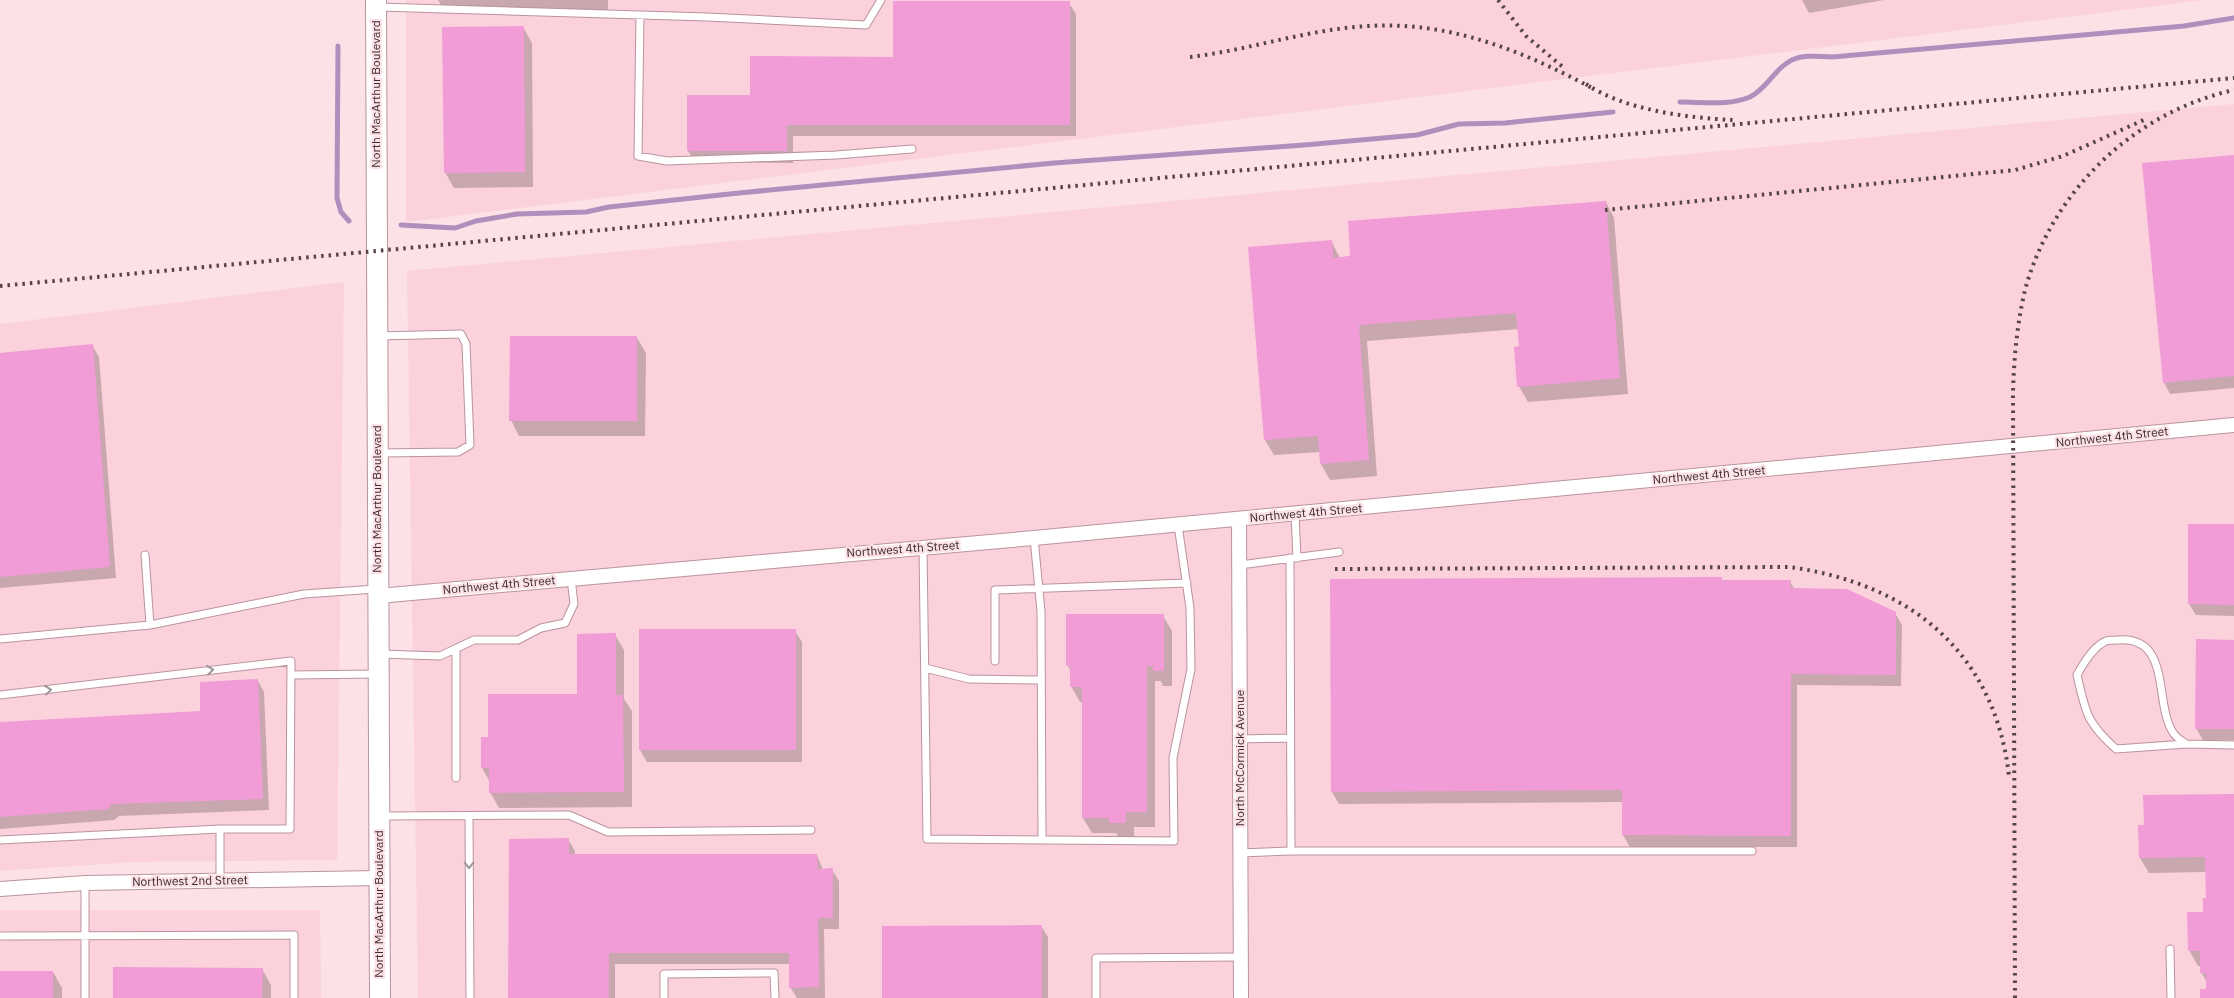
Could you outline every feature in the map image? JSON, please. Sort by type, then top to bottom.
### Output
[{"type":"main road","name":"North MacArthur Boulevard","points":[[376,3],[380,998]]},
{"type":"street","name":"Northwest 4th Street","points":[[378,593],[1178,525],[2234,425]]},
{"type":"street","name":"North McCormick Avenue","points":[[1239,519],[1240,998]]},
{"type":"street","name":"Northwest 2nd Street","points":[[0,890],[85,883],[379,878]]},
{"type":"lane","points":[[376,3],[866,24],[881,0]]},
{"type":"lane","points":[[640,15],[638,156],[667,161],[836,155],[912,149]]},
{"type":"lane","points":[[377,336],[461,334],[466,344],[470,445],[458,452],[377,453]]},
{"type":"lane","points":[[1291,851],[1290,738],[1296,514]]},
{"type":"lane","points":[[923,548],[927,839],[1174,840],[1173,758],[1191,669],[1190,608],[1178,525]]},
{"type":"lane","points":[[1034,538],[1039,587],[1042,840]]},
{"type":"lane","points":[[1240,565],[1339,552]]},
{"type":"lane","points":[[145,555],[150,625]]},
{"type":"lane","points":[[291,675],[440,656],[474,640],[518,640],[541,628],[565,623],[574,604],[571,578]]},
{"type":"lane","points":[[994,661],[994,590],[1187,583]]},
{"type":"lane","points":[[0,639],[150,625],[304,594],[378,593]]},
{"type":"lane","points":[[2186,744],[2174,734],[2165,709],[2158,668],[2152,654],[2131,639],[2106,641],[2086,659],[2077,675],[2086,713],[2096,732],[2116,749],[2186,744],[2234,746]]},
{"type":"lane","points":[[456,649],[456,778]]},
{"type":"lane","points":[[0,695],[291,661],[290,829],[220,829],[0,840]]},
{"type":"lane","points":[[925,668],[970,679],[1041,680]]},
{"type":"lane","points":[[1240,739],[1290,738]]},
{"type":"lane","points":[[379,816],[569,816],[608,832],[810,830]]},
{"type":"lane","points":[[469,816],[470,998]]},
{"type":"lane","points":[[220,829],[220,880]]},
{"type":"lane","points":[[1240,853],[1291,851],[1752,851]]},
{"type":"lane","points":[[85,883],[85,998]]},
{"type":"lane","points":[[0,936],[294,934],[294,998]]},
{"type":"lane","points":[[2170,949],[2171,998]]},
{"type":"lane","points":[[1096,998],[1096,958],[1240,957]]},
{"type":"lane","points":[[664,998],[664,974],[765,973],[774,973],[775,998]]},
{"type":"shaded area","points":[[406,0],[2205,0],[406,222]]},
{"type":"shaded area","points":[[2234,104],[2234,998],[418,998],[407,271]]},
{"type":"shaded area","points":[[344,282],[337,860],[133,862],[0,871],[0,324]]},
{"type":"shaded area","points":[[0,910],[320,910],[321,998],[0,998]]},
{"type":"building","points":[[893,1],[1070,1],[1070,125],[787,125],[787,151],[687,151],[687,95],[750,95],[750,56],[893,57]]},
{"type":"building","points":[[524,26],[525,172],[444,173],[442,27]]},
{"type":"building","points":[[2234,155],[2234,376],[2163,383],[2142,163]]},
{"type":"building","points":[[1606,201],[1620,378],[1517,387],[1514,347],[1519,346],[1516,313],[1359,325],[1369,460],[1320,464],[1318,436],[1264,440],[1248,247],[1332,240],[1333,258],[1350,256],[1348,221]]},
{"type":"building","points":[[510,336],[637,336],[637,421],[509,421]]},
{"type":"building","points":[[93,344],[110,567],[0,577],[0,353]]},
{"type":"building","points":[[2188,524],[2234,524],[2234,605],[2188,604]]},
{"type":"building","points":[[1722,577],[1722,580],[1791,580],[1790,588],[1847,589],[1896,612],[1896,675],[1791,674],[1791,836],[1622,835],[1622,790],[1331,792],[1330,579]]},
{"type":"building","points":[[1066,614],[1164,614],[1164,671],[1153,671],[1153,666],[1147,666],[1147,812],[1126,812],[1126,823],[1109,823],[1109,818],[1082,818],[1082,687],[1070,687],[1070,666],[1066,666]]},
{"type":"building","points":[[639,629],[796,629],[796,750],[639,750]]},
{"type":"building","points":[[616,633],[616,695],[623,695],[624,792],[489,793],[489,768],[481,768],[481,737],[488,737],[488,694],[577,694],[577,634]]},
{"type":"building","points":[[2196,639],[2234,640],[2234,729],[2195,729]]},
{"type":"building","points":[[258,679],[263,799],[112,804],[108,809],[0,817],[0,722],[200,711],[200,682]]},
{"type":"building","points":[[2234,794],[2234,998],[2200,998],[2200,989],[2206,989],[2206,973],[2200,973],[2200,951],[2188,951],[2187,912],[2203,912],[2203,898],[2206,898],[2205,857],[2139,858],[2138,825],[2144,825],[2143,795]]},
{"type":"building","points":[[569,838],[569,854],[817,854],[818,869],[833,868],[833,918],[818,918],[819,987],[789,988],[789,953],[609,953],[609,998],[508,998],[509,839]]},
{"type":"building","points":[[1042,925],[1042,998],[882,998],[882,926]]},
{"type":"building","points":[[113,967],[263,968],[262,998],[113,998]]},
{"type":"building","points":[[0,971],[53,971],[53,998],[0,998]]},
{"type":"waterway","points":[[1680,102],[1725,103],[1742,100],[1761,90],[1782,67],[1792,60],[1803,57],[1832,57],[2184,26],[2234,18]]},
{"type":"waterway","points":[[338,46],[337,198],[341,212],[349,221]]},
{"type":"waterway","points":[[401,225],[455,228],[476,221],[517,214],[586,212],[609,207],[739,193],[1054,163],[1417,135],[1459,124],[1505,123],[1613,112]]},
{"type":"railway","points":[[1498,0],[1526,36],[1564,68]]},
{"type":"railway","points":[[1190,57],[1346,28],[1369,26],[1428,28],[1485,41],[1539,62],[1592,88]]},
{"type":"railway","points":[[0,286],[2234,78]]},
{"type":"railway","points":[[1586,84],[1601,93],[1619,100],[1657,111],[1677,115],[1733,120]]},
{"type":"railway","points":[[2015,998],[2013,392],[2016,341],[2025,290],[2038,254],[2055,220],[2077,189],[2102,161],[2131,137],[2163,117],[2197,101],[2234,90]]},
{"type":"railway","points":[[1605,210],[2015,170],[2063,156],[2146,119]]},
{"type":"railway","points":[[1335,569],[1789,567],[1832,575],[1872,589],[1908,607],[1939,631],[1965,660],[1986,693],[2000,732],[2009,776]]}]
